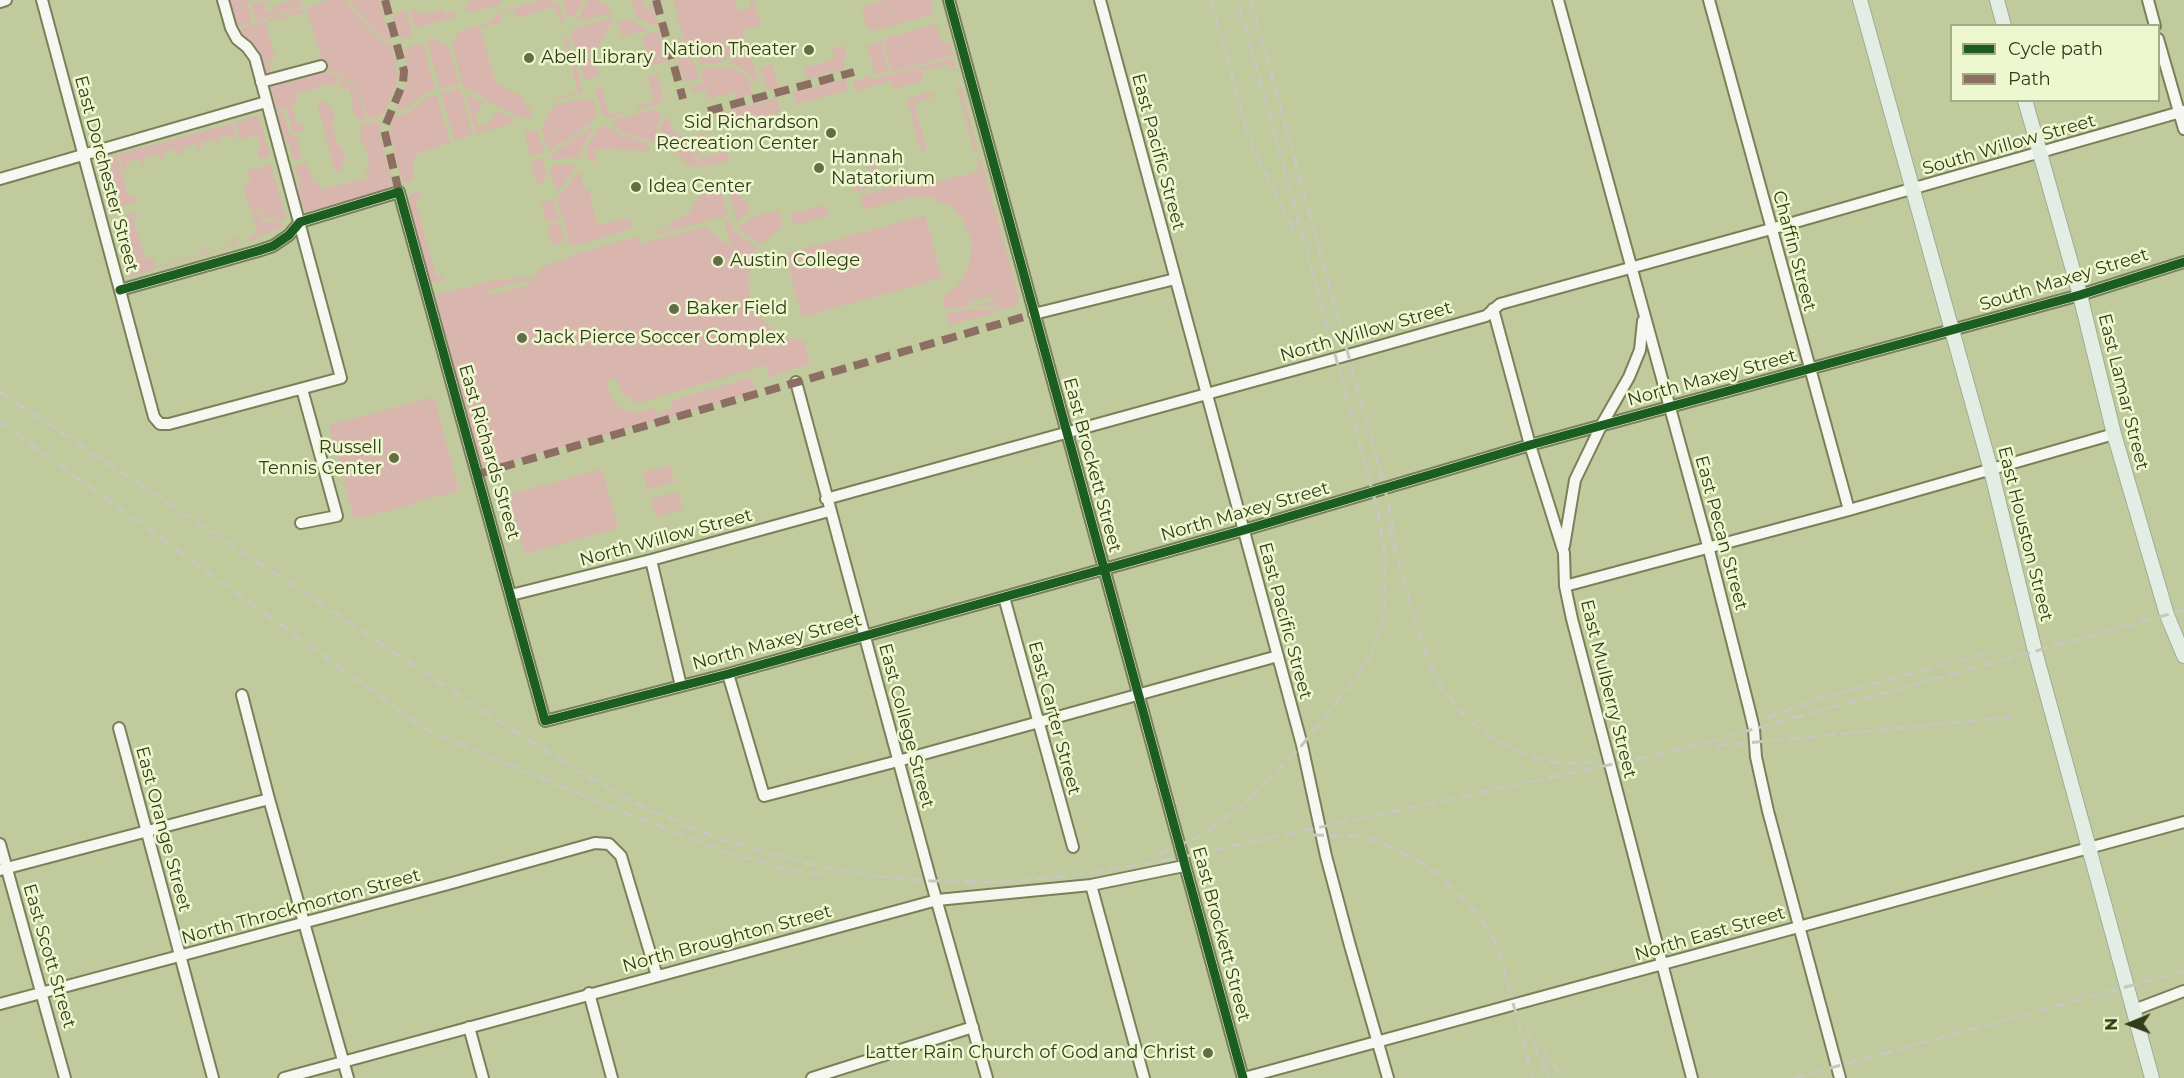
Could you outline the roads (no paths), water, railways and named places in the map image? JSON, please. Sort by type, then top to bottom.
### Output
[{"type":"main road","name":"East Houston Street","points":[[1860,0],[1911,190],[1953,330],[1991,470],[2035,651],[2152,1078]]},
{"type":"main road","points":[[1997,0],[2003,24]]},
{"type":"main road","name":"East Lamar Street","points":[[2026,102],[2080,295],[2114,434],[2168,615],[2184,656]]},
{"type":"street","points":[[0,2],[6,0]]},
{"type":"street","name":"East Dorchester Street","points":[[42,0],[154,417],[160,424],[169,424],[302,389]]},
{"type":"street","points":[[223,0],[231,28],[237,39],[255,58],[341,378],[302,389],[337,516],[301,523]]},
{"type":"street","name":"East Brockett Street","points":[[949,0],[1184,866],[1244,1078]]},
{"type":"street","name":"East Pacific Street","points":[[1100,0],[1302,745],[1326,856],[1388,1078]]},
{"type":"street","name":"East Pecan Street","points":[[1558,0],[1708,546],[1754,729],[1756,756],[1768,812],[1840,1078]]},
{"type":"street","name":"Chaffin Street","points":[[1709,0],[1849,510]]},
{"type":"street","points":[[2148,0],[2154,24]]},
{"type":"street","points":[[2160,45],[2182,112],[2184,129]]},
{"type":"street","points":[[261,82],[321,66]]},
{"type":"street","points":[[0,179],[266,102]]},
{"type":"street","name":"South Willow Street","points":[[1911,190],[2182,112]]},
{"type":"street","name":"North Willow Street","points":[[826,499],[1486,316],[1500,304],[1911,190]]},
{"type":"street","name":"East Richards Street","points":[[300,222],[399,192],[545,721]]},
{"type":"street","points":[[120,290],[273,246],[290,235],[300,222]]},
{"type":"street","name":"South Maxey Street","points":[[1953,330],[2080,295],[2184,261]]},
{"type":"street","points":[[1034,314],[1175,279]]},
{"type":"street","name":"East Mulberry Street","points":[[1493,309],[1530,445],[1564,553],[1565,586],[1692,1078]]},
{"type":"street","points":[[1564,553],[1575,480],[1601,426],[1629,377],[1640,350],[1644,315]]},
{"type":"street","name":"North Maxey Street","points":[[545,721],[728,674],[1244,530],[1530,445],[1953,330]]},
{"type":"street","name":"East College Street","points":[[796,382],[829,511],[987,1078]]},
{"type":"street","points":[[1565,586],[1849,510],[2114,434]]},
{"type":"street","name":"North Willow Street","points":[[511,595],[651,560],[829,511]]},
{"type":"street","points":[[651,560],[681,686]]},
{"type":"street","name":"East Carter Street","points":[[1004,597],[1073,847]]},
{"type":"street","points":[[728,674],[764,796],[1138,696],[1278,656]]},
{"type":"street","points":[[242,695],[348,1078]]},
{"type":"street","name":"East Orange Street","points":[[118,729],[213,1078]]},
{"type":"street","points":[[3,869],[269,799]]},
{"type":"street","name":"North East Street","points":[[1244,1078],[2184,822]]},
{"type":"street","name":"North Throckmorton Street","points":[[0,1004],[595,843],[609,844],[621,855],[657,976]]},
{"type":"street","name":"East Scott Street","points":[[0,844],[3,869],[42,992],[65,1078]]},
{"type":"street","name":"North Broughton Street","points":[[284,1078],[937,900],[1091,885],[1184,866]]},
{"type":"street","points":[[1091,885],[1144,1078]]},
{"type":"street","points":[[2134,1010],[2184,991]]},
{"type":"street","points":[[589,993],[612,1078]]},
{"type":"street","points":[[469,1027],[483,1078]]},
{"type":"street","points":[[812,1078],[973,1027]]},
{"type":"railway","points":[[1211,0],[1247,131],[1258,159],[1296,234]]},
{"type":"railway","points":[[1159,855],[1201,835],[1243,805],[1302,745],[1359,674],[1373,650],[1381,629],[1385,604],[1385,556],[1379,515],[1238,0]]},
{"type":"railway","points":[[1251,0],[1385,489],[1394,532]]},
{"type":"railway","points":[[0,392],[480,709],[583,774],[643,807],[722,840],[826,868],[883,877],[931,881],[1008,882],[1085,874],[1182,857],[1678,750],[2184,610]]},
{"type":"railway","points":[[0,422],[425,729],[637,818],[732,854],[783,868],[822,875]]},
{"type":"railway","points":[[1388,524],[1430,665],[1440,685],[1458,709],[1498,742],[1518,752],[1560,763],[1593,762]]},
{"type":"railway","points":[[1766,719],[1813,700],[1995,651]]},
{"type":"railway","points":[[1716,746],[2012,717]]},
{"type":"railway","points":[[1312,835],[1359,836],[1384,844],[1413,858],[1438,874],[1478,914],[1493,938],[1503,965],[1533,1078]]},
{"type":"railway","points":[[1794,1078],[2184,971]]},
{"type":"railway","points":[[1526,1026],[1549,1078]]},
{"type":"railway","points":[[1544,1051],[1563,1078]]},
{"type":"place","name":"Nation Theater","points":[[809,50]]},
{"type":"place","name":"Abell Library","points":[[529,58]]},
{"type":"place","name":"Sid Richardson Recreation Center","points":[[831,133]]},
{"type":"place","name":"Hannah Natatorium","points":[[819,168]]},
{"type":"place","name":"Idea Center","points":[[636,187]]},
{"type":"place","name":"Austin College","points":[[718,261]]},
{"type":"place","name":"Baker Field","points":[[674,309]]},
{"type":"place","name":"Jack Pierce Soccer Complex","points":[[522,338]]},
{"type":"place","name":"Russell Tennis Center","points":[[394,458]]},
{"type":"place","name":"Latter Rain Church of God and Christ","points":[[1208,1053]]}]
